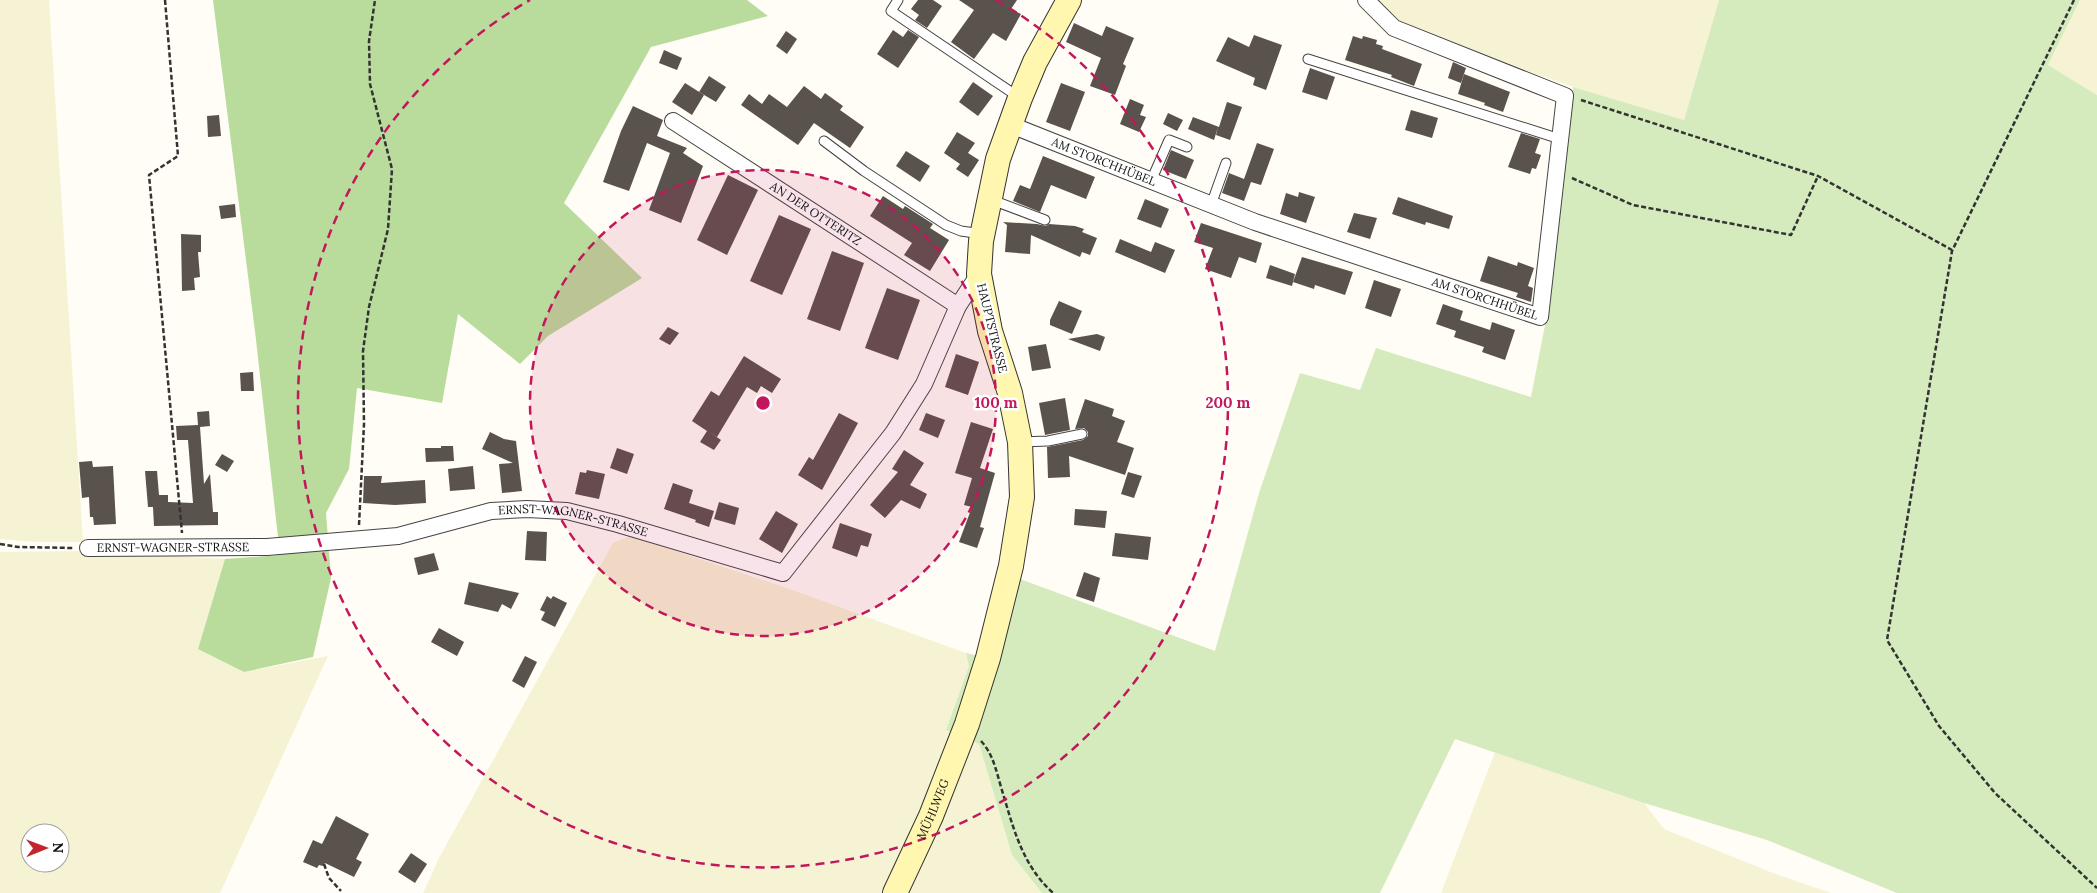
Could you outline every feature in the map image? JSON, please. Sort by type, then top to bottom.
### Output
[{"type":"street","name":"HAUPTSTRASSE","points":[[967,724],[988,658],[1011,566],[1022,497],[1020,442],[1010,393],[990,331],[979,274],[983,234],[998,160],[1020,98],[1035,62],[1069,0]]},
{"type":"street","points":[[1366,0],[1394,28],[1565,96]]},
{"type":"street","name":"AM STORCHHÜBEL","points":[[1011,125],[1255,222],[1540,317],[1565,96]]},
{"type":"street","name":"AN DER OTTERITZ","points":[[673,120],[958,306]]},
{"type":"street","name":"ERNST-WAGNER-STRASSE","points":[[88,548],[267,546],[398,536],[491,511],[527,509],[567,511],[618,524],[783,574],[893,433],[924,384],[958,306],[979,274]]},
{"type":"street","name":"MÜHLWEG","points":[[896,893],[931,816],[967,724]]},
{"type":"lane","points":[[898,0],[892,11],[1020,98]]},
{"type":"lane","points":[[1308,59],[1560,139]]},
{"type":"lane","points":[[1151,181],[1168,140],[1187,147]]},
{"type":"lane","points":[[824,141],[864,171],[946,225],[961,231],[983,234]]},
{"type":"lane","points":[[1211,205],[1226,163]]},
{"type":"lane","points":[[989,199],[1045,220]]},
{"type":"lane","points":[[1020,442],[1048,440],[1082,434]]},
{"type":"path","points":[[165,0],[178,156],[149,175],[183,546]]},
{"type":"path","points":[[358,539],[364,424],[363,351],[369,307],[388,229],[392,169],[370,84],[369,41],[375,0]]},
{"type":"path","points":[[2074,0],[1952,251],[1887,640],[1939,726],[1995,793],[2097,888]]},
{"type":"path","points":[[1565,96],[1818,176],[1952,251]]},
{"type":"path","points":[[1557,171],[1633,205],[1791,235],[1818,176]]},
{"type":"path","name":"ERNST-WAGNER-STRASSE","points":[[0,544],[18,547],[88,548]]},
{"type":"path","points":[[967,724],[990,752],[1014,830],[1030,868],[1053,893]]},
{"type":"path","points":[[324,864],[329,878],[341,892]]},
{"type":"shaded area","points":[[0,0],[49,0],[83,542],[36,542],[0,539]]},
{"type":"shaded area","points":[[1375,0],[1719,0],[1684,120],[1573,87],[1396,25]]},
{"type":"shaded area","points":[[2080,0],[2097,0],[2097,95],[2048,65]]},
{"type":"shaded area","points":[[630,536],[784,587],[966,653],[969,666],[946,730],[979,744],[1012,855],[1042,893],[423,893],[439,858],[613,543]]},
{"type":"shaded area","points":[[83,551],[225,559],[198,649],[244,672],[328,656],[220,893],[0,893],[0,552]]},
{"type":"shaded area","points":[[1495,752],[1644,803],[1664,829],[1773,873],[1831,893],[1441,893]]},
{"type":"green space","points":[[213,0],[747,0],[768,16],[651,47],[564,203],[642,278],[548,336],[520,364],[458,314],[442,403],[357,388],[349,469],[326,513],[331,578],[313,657],[244,672],[198,649],[225,559],[280,555],[255,331]]},
{"type":"green space","points":[[1719,0],[2080,0],[2048,65],[2097,95],[2097,893],[1897,893],[1767,840],[1644,803],[1455,739],[1380,893],[1042,893],[1012,855],[979,744],[946,730],[969,666],[966,653],[988,658],[1020,579],[1215,651],[1259,493],[1300,373],[1360,390],[1376,348],[1531,397],[1547,315],[1573,87],[1684,120]]},
{"type":"building","points":[[918,0],[933,0],[942,6],[927,28],[915,20],[919,15],[911,9]]},
{"type":"building","points":[[959,0],[1017,0],[1011,9],[1021,14],[1006,41],[993,33],[974,59],[951,42],[974,10]]},
{"type":"building","points":[[1074,23],[1102,36],[1106,26],[1134,38],[1123,64],[1126,66],[1115,95],[1090,86],[1101,58],[1066,42]]},
{"type":"building","points":[[893,30],[903,37],[908,30],[919,37],[898,68],[877,54]]},
{"type":"building","points":[[786,31],[797,39],[787,54],[776,46]]},
{"type":"building","points":[[1254,35],[1282,45],[1266,90],[1253,85],[1255,78],[1216,61],[1228,37],[1249,47]]},
{"type":"building","points":[[1353,36],[1362,39],[1363,36],[1377,40],[1376,44],[1383,46],[1382,49],[1422,64],[1414,86],[1391,77],[1392,75],[1345,60]]},
{"type":"building","points":[[664,50],[682,58],[677,70],[659,63]]},
{"type":"building","points":[[1453,62],[1466,68],[1461,83],[1448,78]]},
{"type":"building","points":[[1310,68],[1335,77],[1327,100],[1302,92]]},
{"type":"building","points":[[1464,74],[1510,92],[1503,112],[1484,105],[1485,103],[1458,94]]},
{"type":"building","points":[[709,76],[726,87],[716,102],[699,92]]},
{"type":"building","points":[[973,82],[993,96],[978,116],[959,102]]},
{"type":"building","points":[[685,83],[704,95],[692,115],[672,102]]},
{"type":"building","points":[[1061,83],[1085,92],[1070,131],[1046,122]]},
{"type":"building","points":[[804,86],[821,99],[825,93],[843,106],[840,110],[864,127],[850,148],[814,123],[798,145],[741,105],[749,94],[762,104],[769,94],[787,107]]},
{"type":"building","points":[[1130,99],[1144,105],[1140,115],[1146,117],[1139,132],[1120,124]]},
{"type":"building","points":[[1227,102],[1242,107],[1230,140],[1216,135],[1218,127],[1214,140],[1188,129],[1193,117],[1219,127]]},
{"type":"building","points":[[633,106],[663,120],[657,136],[687,148],[683,153],[703,166],[681,223],[649,210],[670,153],[647,143],[629,191],[603,182],[621,131]]},
{"type":"building","points":[[1411,110],[1438,118],[1432,138],[1405,130]]},
{"type":"building","points":[[1168,113],[1183,120],[1177,131],[1163,124]]},
{"type":"building","points":[[219,115],[221,136],[208,137],[207,116]]},
{"type":"building","points":[[957,132],[975,143],[968,153],[979,160],[968,177],[956,169],[960,164],[944,153]]},
{"type":"building","points":[[1521,133],[1540,139],[1535,153],[1541,155],[1536,169],[1532,168],[1530,174],[1508,167]]},
{"type":"building","points":[[1257,143],[1274,149],[1261,185],[1251,182],[1244,201],[1222,193],[1229,173],[1244,179]]},
{"type":"building","points":[[1171,150],[1194,160],[1186,179],[1163,170]]},
{"type":"building","points":[[906,151],[930,166],[920,182],[896,166]]},
{"type":"building","points":[[1043,156],[1095,177],[1086,199],[1051,185],[1040,212],[1013,201],[1020,185],[1030,189]]},
{"type":"building","points":[[728,175],[758,190],[727,255],[697,240]]},
{"type":"building","points":[[1299,192],[1315,197],[1306,223],[1280,214],[1286,193],[1298,197]]},
{"type":"building","points":[[883,196],[903,209],[905,206],[933,224],[930,228],[949,240],[930,271],[904,255],[912,243],[870,216]]},
{"type":"building","points":[[1398,197],[1453,216],[1449,229],[1426,222],[1425,225],[1392,214]]},
{"type":"building","points":[[1145,199],[1169,209],[1161,228],[1137,219]]},
{"type":"building","points":[[235,204],[236,217],[221,219],[219,206]]},
{"type":"building","points":[[1354,213],[1377,218],[1370,239],[1347,232]]},
{"type":"building","points":[[779,215],[811,229],[782,295],[750,281]]},
{"type":"building","points":[[1003,222],[1046,226],[1049,224],[1075,226],[1084,229],[1082,232],[1097,238],[1090,255],[1082,252],[1080,257],[1031,235],[1030,254],[1005,252],[1007,225]]},
{"type":"building","points":[[1201,223],[1262,243],[1256,263],[1239,257],[1231,278],[1205,269],[1213,248],[1194,242]]},
{"type":"building","points":[[181,234],[201,235],[201,252],[198,252],[200,277],[194,278],[195,290],[182,291]]},
{"type":"building","points":[[1120,239],[1151,252],[1155,242],[1175,250],[1165,273],[1115,252]]},
{"type":"building","points":[[832,251],[864,263],[840,331],[807,319]]},
{"type":"building","points":[[1488,256],[1517,266],[1518,262],[1534,268],[1528,286],[1533,288],[1531,302],[1516,297],[1518,293],[1480,281]]},
{"type":"building","points":[[1302,257],[1353,272],[1345,295],[1315,285],[1314,289],[1293,282]]},
{"type":"building","points":[[1270,265],[1295,274],[1292,286],[1266,278]]},
{"type":"building","points":[[1374,280],[1401,289],[1391,317],[1365,308]]},
{"type":"building","points":[[887,288],[920,300],[898,360],[865,348]]},
{"type":"building","points":[[1059,301],[1082,311],[1072,334],[1050,325],[1050,320]]},
{"type":"building","points":[[1443,304],[1463,311],[1460,320],[1490,330],[1492,322],[1515,330],[1505,360],[1482,352],[1484,347],[1454,337],[1456,331],[1436,324]]},
{"type":"building","points":[[668,327],[679,333],[670,345],[659,339]]},
{"type":"building","points":[[1097,334],[1105,337],[1100,351],[1068,339]]},
{"type":"building","points":[[1046,344],[1051,368],[1032,371],[1028,347]]},
{"type":"building","points":[[956,354],[979,362],[968,395],[945,387]]},
{"type":"building","points":[[744,356],[781,379],[772,393],[761,386],[757,393],[747,387],[717,437],[708,431],[721,440],[714,450],[700,442],[707,431],[692,421],[711,391],[719,396]]},
{"type":"building","points":[[253,372],[254,391],[241,391],[240,373]]},
{"type":"building","points":[[1065,398],[1070,430],[1045,435],[1039,403]]},
{"type":"building","points":[[1085,399],[1114,409],[1112,416],[1125,421],[1117,442],[1134,448],[1125,475],[1069,456],[1070,477],[1048,478],[1047,447],[1083,440],[1088,436],[1088,432],[1084,428],[1075,429]]},
{"type":"building","points":[[209,411],[210,426],[200,427],[204,484],[210,474],[213,512],[218,512],[218,525],[154,526],[153,507],[148,507],[145,471],[157,471],[159,495],[168,495],[168,502],[193,503],[188,440],[177,440],[176,426],[198,425],[197,412]]},
{"type":"building","points":[[839,413],[858,423],[822,490],[798,475],[809,457],[813,460]]},
{"type":"building","points":[[926,413],[945,420],[938,438],[919,430]]},
{"type":"building","points":[[971,422],[993,429],[980,468],[995,473],[980,527],[984,528],[977,548],[959,542],[972,507],[964,505],[972,478],[955,473]]},
{"type":"building","points":[[490,432],[504,439],[516,441],[522,491],[502,493],[499,464],[513,463],[482,449]]},
{"type":"building","points":[[441,446],[453,446],[454,461],[426,462],[425,448],[441,448]]},
{"type":"building","points":[[617,448],[634,454],[627,474],[610,468]]},
{"type":"building","points":[[904,450],[924,463],[910,485],[927,494],[920,509],[901,500],[885,518],[870,505],[898,472],[892,469]]},
{"type":"building","points":[[222,454],[234,461],[227,472],[215,465]]},
{"type":"building","points":[[92,461],[93,467],[113,466],[116,524],[94,525],[93,517],[90,517],[89,497],[82,498],[79,462]]},
{"type":"building","points":[[473,466],[475,489],[450,491],[448,469]]},
{"type":"building","points":[[587,470],[605,474],[599,499],[575,494],[580,472],[586,473]]},
{"type":"building","points":[[1128,472],[1142,476],[1134,498],[1121,494]]},
{"type":"building","points":[[364,476],[382,476],[381,483],[425,480],[426,503],[395,505],[363,503]]},
{"type":"building","points":[[673,483],[693,490],[689,503],[714,511],[709,527],[695,522],[696,520],[664,509]]},
{"type":"building","points":[[719,502],[739,508],[735,525],[714,519]]},
{"type":"building","points":[[1075,509],[1107,511],[1105,528],[1074,525]]},
{"type":"building","points":[[776,511],[798,524],[782,553],[759,539]]},
{"type":"building","points":[[840,523],[872,534],[868,547],[861,545],[857,557],[832,548]]},
{"type":"building","points":[[527,531],[547,532],[546,561],[525,560]]},
{"type":"building","points":[[1115,533],[1151,537],[1148,560],[1112,556]]},
{"type":"building","points":[[434,553],[439,570],[418,575],[414,558]]},
{"type":"building","points":[[1084,572],[1100,578],[1094,602],[1076,596]]},
{"type":"building","points":[[469,582],[519,593],[511,609],[502,604],[498,612],[464,604]]},
{"type":"building","points":[[547,596],[551,599],[553,596],[567,603],[555,627],[541,620],[545,612],[540,610]]},
{"type":"building","points":[[439,628],[464,642],[457,656],[431,642]]},
{"type":"building","points":[[525,656],[537,662],[524,688],[512,681]]},
{"type":"building","points":[[336,816],[369,834],[356,859],[362,862],[354,877],[325,863],[317,868],[303,862],[313,840],[322,844]]},
{"type":"building","points":[[411,853],[427,864],[415,883],[398,872]]}]
